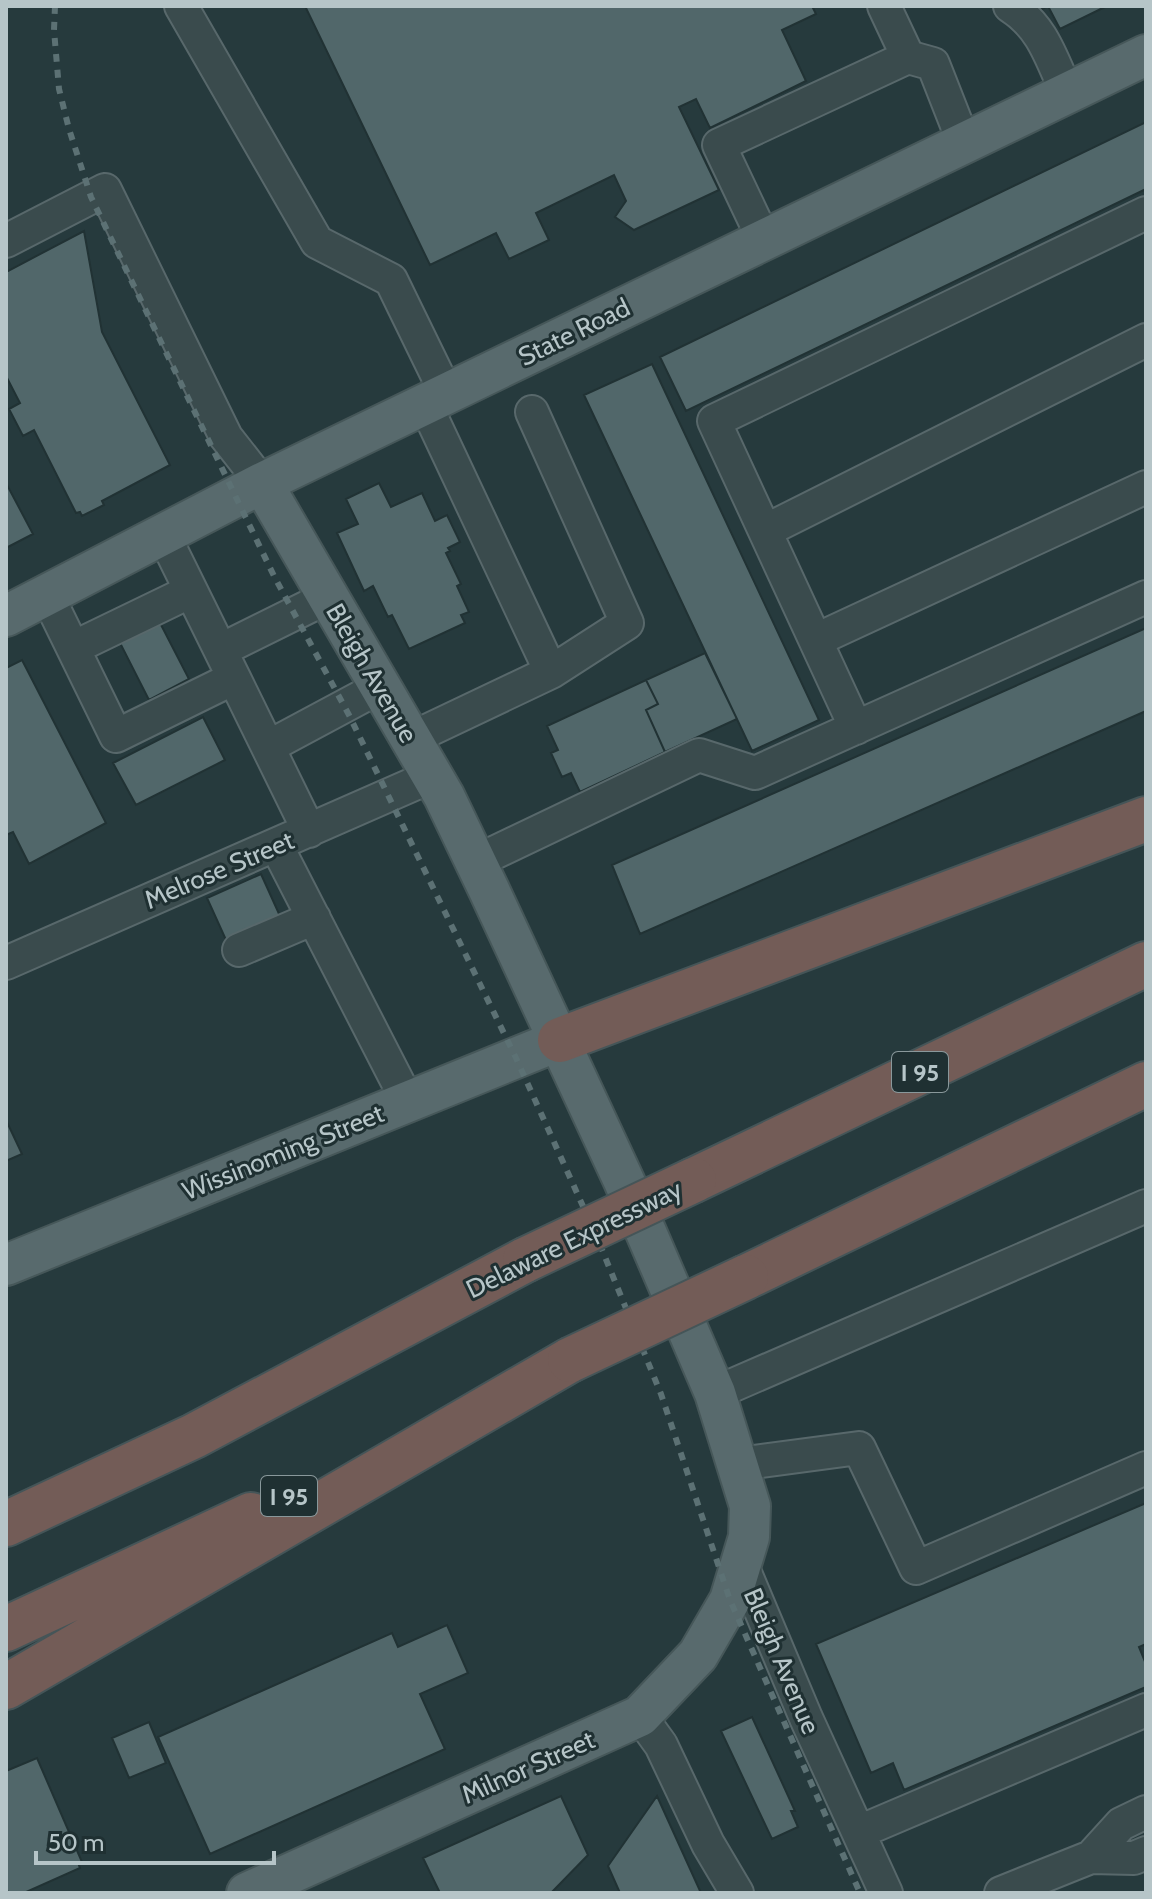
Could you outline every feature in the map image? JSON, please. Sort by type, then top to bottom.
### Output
[{"type":"highway","points":[[560,1040],[1146,819]]},
{"type":"highway","name":"Delaware Expressway","points":[[6,1524],[194,1436],[525,1260],[1146,964]]},
{"type":"highway","name":"I 95","points":[[6,1629],[243,1519],[1146,1084]]},
{"type":"highway","points":[[6,1687],[570,1360]]},
{"type":"main road","name":"State Road","points":[[6,616],[262,483],[1146,55]]},
{"type":"main road","name":"Bleigh Avenue","points":[[262,483],[432,776],[560,1040],[624,1181],[715,1393],[738,1464],[750,1506],[749,1537],[742,1566]]},
{"type":"main road","name":"Wissinoming Street","points":[[6,1265],[560,1040]]},
{"type":"main road","name":"Milnor Street","points":[[247,1893],[640,1716],[698,1655],[730,1600],[742,1566]]},
{"type":"street","points":[[181,6],[317,242],[391,280],[436,399],[551,672]]},
{"type":"street","points":[[884,6],[908,57]]},
{"type":"street","points":[[1010,6],[1028,18],[1036,28],[1067,93]]},
{"type":"street","points":[[764,240],[719,145],[908,57],[933,64],[964,143]]},
{"type":"street","name":"Bleigh Avenue","points":[[6,241],[105,190],[226,437],[262,483]]},
{"type":"street","points":[[856,728],[714,421],[1146,213]]},
{"type":"street","points":[[765,531],[1146,340]]},
{"type":"street","points":[[410,739],[551,672],[627,623],[532,412]]},
{"type":"street","points":[[816,640],[1146,487]]},
{"type":"street","points":[[163,534],[309,831]]},
{"type":"street","points":[[73,648],[191,591]]},
{"type":"street","points":[[47,595],[116,736],[328,597]]},
{"type":"street","points":[[475,862],[699,755],[755,773],[1146,597]]},
{"type":"street","points":[[268,747],[380,687]]},
{"type":"street","name":"Melrose Street","points":[[6,963],[432,776]]},
{"type":"street","points":[[276,845],[408,1102]]},
{"type":"street","points":[[239,950],[314,918]]},
{"type":"street","points":[[715,1393],[1146,1206]]},
{"type":"street","points":[[738,1464],[859,1448],[916,1568],[1146,1468]]},
{"type":"street","name":"Bleigh Avenue","points":[[742,1566],[806,1718],[886,1893]]},
{"type":"street","points":[[865,1845],[1146,1710]]},
{"type":"street","points":[[640,1716],[661,1745],[708,1844],[737,1893]]},
{"type":"street","points":[[1091,1857],[1121,1824],[1146,1812]]},
{"type":"street","points":[[1001,1893],[1091,1857],[1134,1858],[1146,1853]]},
{"type":"building","points":[[305,6],[812,6],[816,14],[782,30],[806,81],[710,128],[696,99],[679,107],[719,190],[634,230],[615,217],[626,201],[614,175],[536,213],[549,240],[509,259],[496,233],[430,265]]},
{"type":"building","points":[[1048,6],[1107,6],[1060,29]]},
{"type":"building","points":[[1146,122],[1146,189],[686,411],[660,357]]},
{"type":"building","points":[[84,231],[102,332],[170,465],[102,501],[104,505],[82,516],[80,512],[76,513],[34,430],[23,436],[9,409],[20,403],[6,376],[6,272]]},
{"type":"building","points":[[652,364],[819,720],[752,751],[584,395]]},
{"type":"building","points":[[6,483],[33,534],[6,548]]},
{"type":"building","points":[[379,483],[391,507],[422,493],[435,521],[447,515],[460,542],[448,548],[450,551],[446,553],[461,584],[457,586],[469,612],[461,615],[465,623],[409,649],[373,586],[364,591],[337,533],[358,524],[346,499]]},
{"type":"building","points":[[158,619],[189,679],[149,700],[118,639]]},
{"type":"building","points":[[1146,628],[1146,711],[640,934],[612,865]]},
{"type":"building","points":[[705,653],[737,719],[665,752],[646,710],[658,704],[646,680]]},
{"type":"building","points":[[22,660],[106,823],[29,864],[13,832],[6,835],[6,668]]},
{"type":"building","points":[[646,680],[658,704],[646,710],[665,752],[580,792],[571,773],[562,777],[551,753],[558,750],[547,726]]},
{"type":"building","points":[[203,717],[225,760],[136,805],[113,763]]},
{"type":"building","points":[[261,874],[280,916],[226,940],[207,898]]},
{"type":"building","points":[[6,1120],[22,1154],[6,1161]]},
{"type":"building","points":[[1146,1503],[1146,1644],[1139,1647],[1146,1664],[1146,1687],[904,1790],[893,1763],[871,1773],[816,1644]]},
{"type":"building","points":[[447,1625],[468,1673],[420,1694],[445,1749],[210,1854],[158,1737],[392,1633],[398,1647]]},
{"type":"building","points":[[752,1717],[795,1811],[791,1811],[798,1827],[772,1839],[721,1731]]},
{"type":"building","points":[[149,1722],[166,1763],[129,1778],[112,1738]]},
{"type":"building","points":[[37,1758],[82,1862],[78,1863],[80,1868],[24,1893],[8,1893],[6,1771]]},
{"type":"building","points":[[561,1796],[588,1855],[551,1893],[440,1893],[423,1858]]},
{"type":"building","points":[[657,1796],[701,1893],[620,1893],[608,1866]]},
{"type":"railway","points":[[55,6],[59,89],[91,197],[274,576],[349,715],[516,1058],[596,1235],[661,1394],[730,1600],[860,1893]]}]
